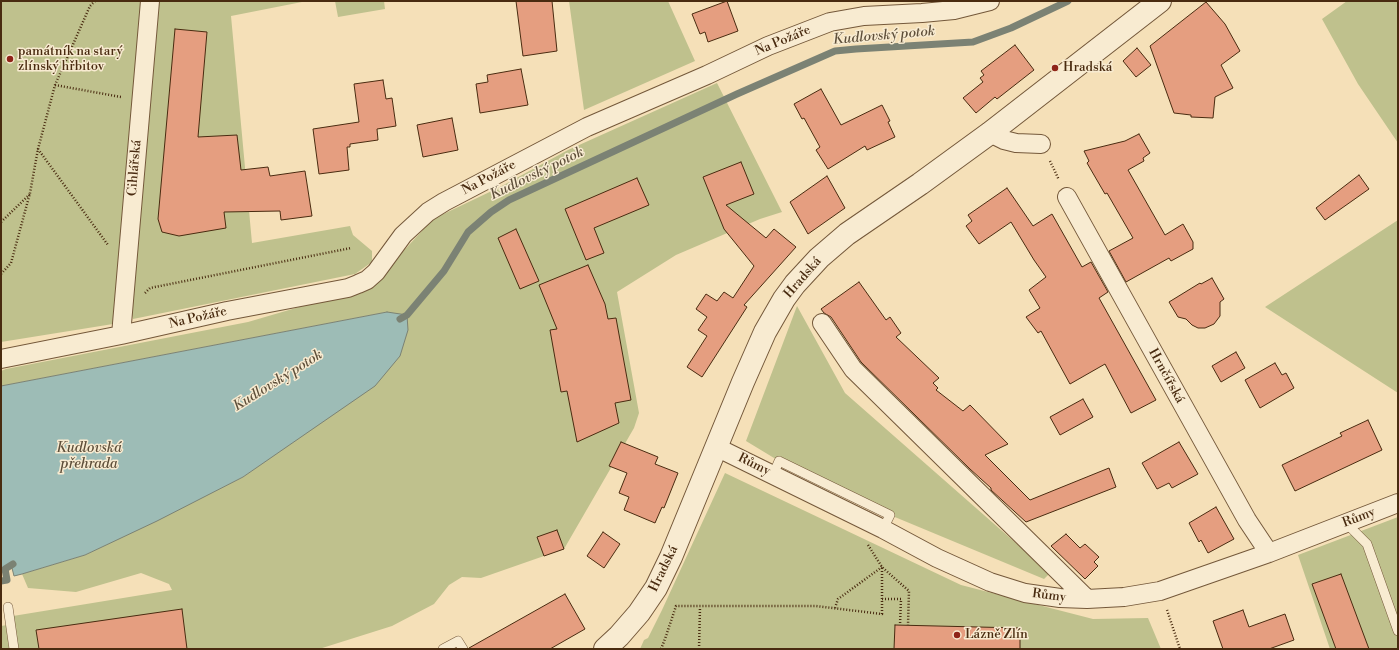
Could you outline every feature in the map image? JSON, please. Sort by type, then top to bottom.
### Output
[{"type":"street","name":"Cihlářská","points":[[121,328],[150,1]]},
{"type":"street","name":"Na Požáře","points":[[1,359],[121,328],[227,311],[348,288],[367,280],[376,272],[403,235],[413,224],[444,202],[586,127],[707,75],[768,46],[830,22],[864,16],[922,14],[954,10],[990,1]]},
{"type":"street","name":"Hradská","points":[[614,645],[639,614],[656,588],[671,557],[765,332],[784,298],[806,271],[847,234],[920,184],[990,133],[1156,2]]},
{"type":"street","points":[[990,133],[1004,140],[1041,144]]},
{"type":"street","name":"Hrnčířská","points":[[1067,197],[1247,520],[1269,553]]},
{"type":"street","points":[[822,324],[853,369],[1087,599]]},
{"type":"street","name":"Růmy","points":[[716,447],[883,529],[937,558],[990,582],[1025,593],[1060,598],[1087,599],[1124,597],[1160,591],[1269,553],[1398,503]]},
{"type":"lane","points":[[1346,523],[1367,544],[1398,631]]},
{"type":"lane","points":[[8,607],[14,649]]},
{"type":"lane","points":[[443,649],[458,641],[463,649]]},
{"type":"path","points":[[1,274],[11,263],[30,193],[38,149],[55,84],[90,6],[95,1]]},
{"type":"path","points":[[55,84],[142,101]]},
{"type":"path","points":[[1041,144],[1067,197]]},
{"type":"path","points":[[38,149],[126,270]]},
{"type":"path","points":[[1,222],[30,193]]},
{"type":"path","points":[[121,328],[150,288],[351,248]]},
{"type":"path","points":[[660,649],[676,606],[816,606],[882,614],[882,567]]},
{"type":"path","points":[[835,608],[838,599],[882,567]]},
{"type":"path","points":[[882,567],[909,591],[908,625]]},
{"type":"path","points":[[1160,591],[1180,649]]},
{"type":"path","points":[[882,599],[901,599],[900,625]]},
{"type":"path","points":[[699,649],[700,607]]},
{"type":"green space","points":[[1,1],[145,1],[113,324],[1,342]]},
{"type":"green space","points":[[159,1],[307,1],[231,16],[252,243],[350,226],[353,235],[372,251],[372,262],[355,274],[133,319],[129,302]]},
{"type":"green space","points":[[335,1],[384,1],[385,9],[338,17]]},
{"type":"green space","points":[[569,1],[668,1],[695,61],[584,110]]},
{"type":"green space","points":[[1347,1],[1398,1],[1398,143],[1358,84],[1322,19]]},
{"type":"green space","points":[[717,83],[782,212],[760,219],[676,255],[617,292],[639,413],[634,428],[564,549],[481,578],[462,577],[449,585],[434,604],[392,626],[319,649],[1,649],[1,626],[14,624],[13,616],[172,590],[169,584],[141,573],[76,592],[28,588],[22,574],[85,555],[243,477],[308,431],[387,312],[1,386],[1,371],[248,322],[371,286],[433,219],[498,188],[568,150]]},
{"type":"green space","points":[[1398,220],[1398,393],[1265,307]]},
{"type":"green space","points":[[797,306],[845,393],[1050,573],[1044,579],[890,515],[779,461],[746,441]]},
{"type":"green space","points":[[725,473],[961,585],[1093,619],[1148,618],[1161,649],[640,649],[644,640],[648,638],[662,610]]},
{"type":"green space","points":[[1398,517],[1398,649],[1330,649],[1298,555]]},
{"type":"water","name":"Kudlovská přehrada","points":[[387,312],[407,315],[408,330],[400,356],[375,386],[243,477],[157,521],[85,555],[14,576],[12,568],[1,570],[1,386]]},
{"type":"building","points":[[516,1],[552,1],[557,51],[523,56]]},
{"type":"building","points":[[727,1],[738,31],[708,42],[705,32],[700,34],[692,14]]},
{"type":"building","points":[[1206,2],[1225,24],[1240,51],[1221,65],[1233,88],[1215,97],[1213,118],[1191,117],[1191,115],[1174,113],[1150,46]]},
{"type":"building","points":[[175,29],[207,32],[198,137],[237,135],[241,170],[268,167],[270,176],[305,171],[312,216],[281,220],[280,211],[224,212],[226,228],[179,236],[162,232],[158,219]]},
{"type":"building","points":[[1015,45],[1034,70],[997,99],[995,97],[976,113],[963,98],[983,82],[980,78],[984,75],[981,71]]},
{"type":"building","points":[[1137,48],[1151,65],[1136,77],[1123,61]]},
{"type":"building","points":[[521,69],[528,105],[480,113],[476,84],[488,82],[487,75]]},
{"type":"building","points":[[383,80],[386,99],[392,98],[396,126],[377,129],[378,140],[350,144],[350,147],[347,147],[349,170],[319,174],[313,129],[359,122],[354,84]]},
{"type":"building","points":[[821,89],[841,125],[882,105],[890,121],[888,122],[895,137],[867,150],[865,146],[828,169],[816,150],[820,147],[804,118],[802,119],[794,104]]},
{"type":"building","points":[[452,118],[458,150],[423,157],[417,125]]},
{"type":"building","points":[[1139,134],[1150,153],[1143,158],[1144,161],[1128,170],[1165,235],[1183,224],[1193,242],[1193,249],[1171,261],[1169,258],[1126,282],[1109,251],[1133,238],[1107,193],[1105,194],[1087,163],[1089,161],[1084,151],[1125,141]]},
{"type":"building","points":[[741,162],[754,194],[726,205],[766,238],[774,229],[796,247],[744,305],[747,307],[702,377],[687,367],[707,336],[698,330],[707,317],[696,309],[706,294],[717,301],[724,292],[733,298],[754,266],[724,229],[703,177]]},
{"type":"building","points":[[1359,175],[1369,189],[1325,220],[1316,208]]},
{"type":"building","points":[[827,176],[845,208],[808,234],[790,202]]},
{"type":"building","points":[[637,178],[649,205],[594,228],[604,253],[586,260],[565,209]]},
{"type":"building","points":[[1007,188],[1033,226],[1052,214],[1082,267],[1091,262],[1108,292],[1099,298],[1156,400],[1131,413],[1105,364],[1070,384],[1041,331],[1038,333],[1026,317],[1040,308],[1029,290],[1046,277],[1011,222],[979,244],[966,226],[972,221],[968,215]]},
{"type":"building","points":[[516,229],[539,281],[520,289],[498,238]]},
{"type":"building","points":[[588,265],[605,304],[608,319],[616,318],[631,400],[615,403],[619,423],[577,442],[567,391],[561,392],[550,330],[557,329],[539,285]]},
{"type":"building","points":[[1212,278],[1224,299],[1220,302],[1220,316],[1214,324],[1205,328],[1198,328],[1186,319],[1178,317],[1169,302],[1200,283],[1201,284]]},
{"type":"building","points":[[859,282],[886,320],[890,317],[901,333],[896,337],[939,378],[933,383],[938,388],[936,390],[963,411],[970,405],[1008,444],[985,455],[1030,500],[1109,468],[1116,487],[1026,522],[991,490],[991,488],[861,362],[831,317],[824,313],[821,309]]},
{"type":"building","points":[[1236,352],[1245,368],[1221,382],[1212,366]]},
{"type":"building","points":[[1275,363],[1282,375],[1286,373],[1294,388],[1260,408],[1245,380]]},
{"type":"building","points":[[1083,399],[1093,417],[1060,435],[1050,417]]},
{"type":"building","points":[[1368,420],[1382,450],[1295,491],[1282,465],[1342,436],[1340,433]]},
{"type":"building","points":[[621,442],[658,457],[655,464],[678,473],[664,508],[662,507],[655,523],[624,510],[629,497],[619,493],[627,473],[609,466]]},
{"type":"building","points":[[1179,442],[1198,474],[1172,488],[1169,483],[1157,489],[1142,463]]},
{"type":"building","points":[[1216,507],[1234,539],[1208,553],[1201,540],[1199,542],[1189,523]]},
{"type":"building","points":[[557,530],[564,549],[544,556],[537,537]]},
{"type":"building","points":[[603,532],[620,544],[604,568],[587,556]]},
{"type":"building","points":[[1066,534],[1080,548],[1085,544],[1099,557],[1094,562],[1098,566],[1085,579],[1051,546]]},
{"type":"building","points":[[1341,574],[1369,649],[1336,649],[1312,584]]},
{"type":"building","points":[[565,594],[585,629],[550,649],[469,649],[469,648]]},
{"type":"building","points":[[182,609],[187,649],[39,649],[36,630]]},
{"type":"building","points":[[1243,610],[1249,627],[1285,614],[1294,640],[1269,649],[1223,649],[1213,621]]},
{"type":"building","name":"Lázně Zlín","points":[[895,625],[1020,628],[1020,649],[894,649]]},
{"type":"waterway","name":"Kudlovský potok","points":[[400,319],[407,315],[444,271],[468,232],[491,212],[509,200],[737,94],[835,51],[973,42],[1011,28],[1068,1]]},
{"type":"waterway","name":"Kudlovský potok","points":[[1,581],[7,580],[5,569],[13,564]]},
{"type":"place","name":"památník na starý zlínský hřbitov","points":[[10,59]]},
{"type":"place","name":"Hradská","points":[[1055,68]]},
{"type":"place","name":"Lázně Zlín","points":[[957,635]]}]
